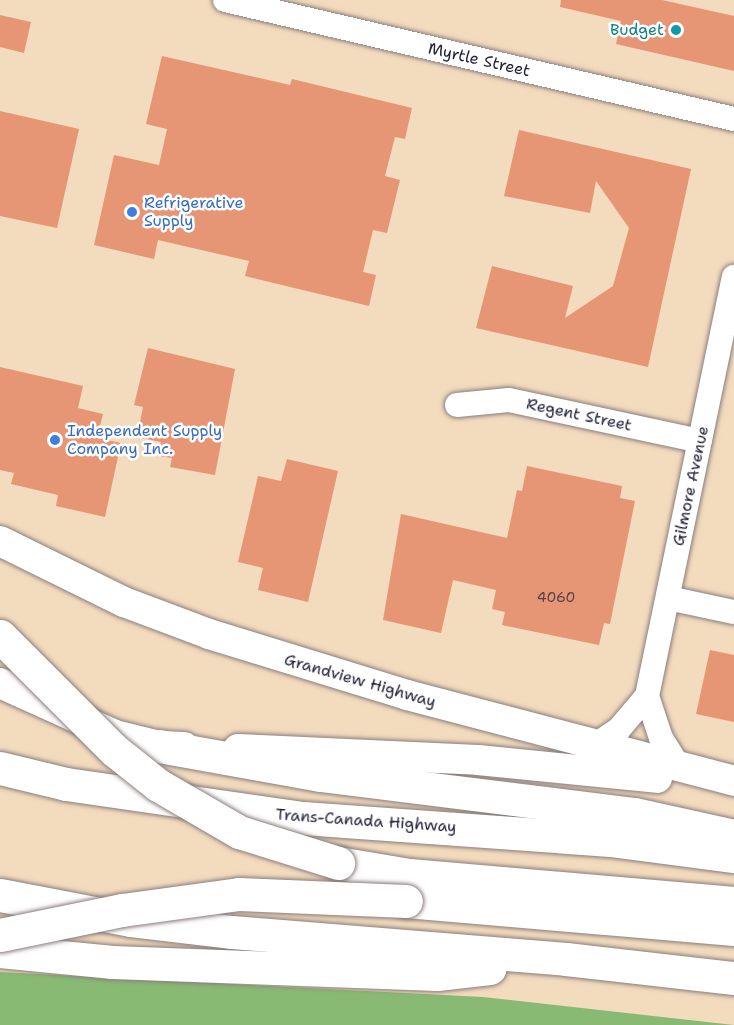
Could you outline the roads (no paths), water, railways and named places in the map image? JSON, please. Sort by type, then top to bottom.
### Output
[{"type":"highway","points":[[0,636],[114,750],[158,784],[239,832],[338,863],[409,875],[734,903]]},
{"type":"highway","points":[[159,746],[320,775],[634,814],[734,836]]},
{"type":"highway","name":"Trans-Canada Highway","points":[[0,768],[66,784],[303,818],[576,837],[734,856]]},
{"type":"highway","points":[[0,935],[122,910],[238,894],[406,901],[734,929]]},
{"type":"highway","points":[[0,895],[131,920],[232,932],[566,959],[734,978]]},
{"type":"highway","points":[[0,951],[112,962],[436,974],[566,959]]},
{"type":"main road","name":"Grandview Highway","points":[[0,541],[124,602],[209,634],[395,692],[680,769],[734,781]]},
{"type":"main road","points":[[0,683],[72,718],[159,746],[478,760],[734,788]]},
{"type":"street","name":"Myrtle Street","points":[[225,0],[734,119]]},
{"type":"street","name":"Gilmore Avenue","points":[[594,746],[619,729],[647,696],[734,277]]},
{"type":"street","name":"Regent Street","points":[[457,405],[509,400],[700,441]]},
{"type":"street","points":[[668,598],[734,612]]},
{"type":"street","points":[[647,696],[661,738],[680,769]]},
{"type":"place","name":"Budget","points":[[676,30]]},
{"type":"place","name":"Refrigerative Supply","points":[[132,212]]},
{"type":"place","name":"Independent Supply Company Inc.","points":[[55,440]]}]
